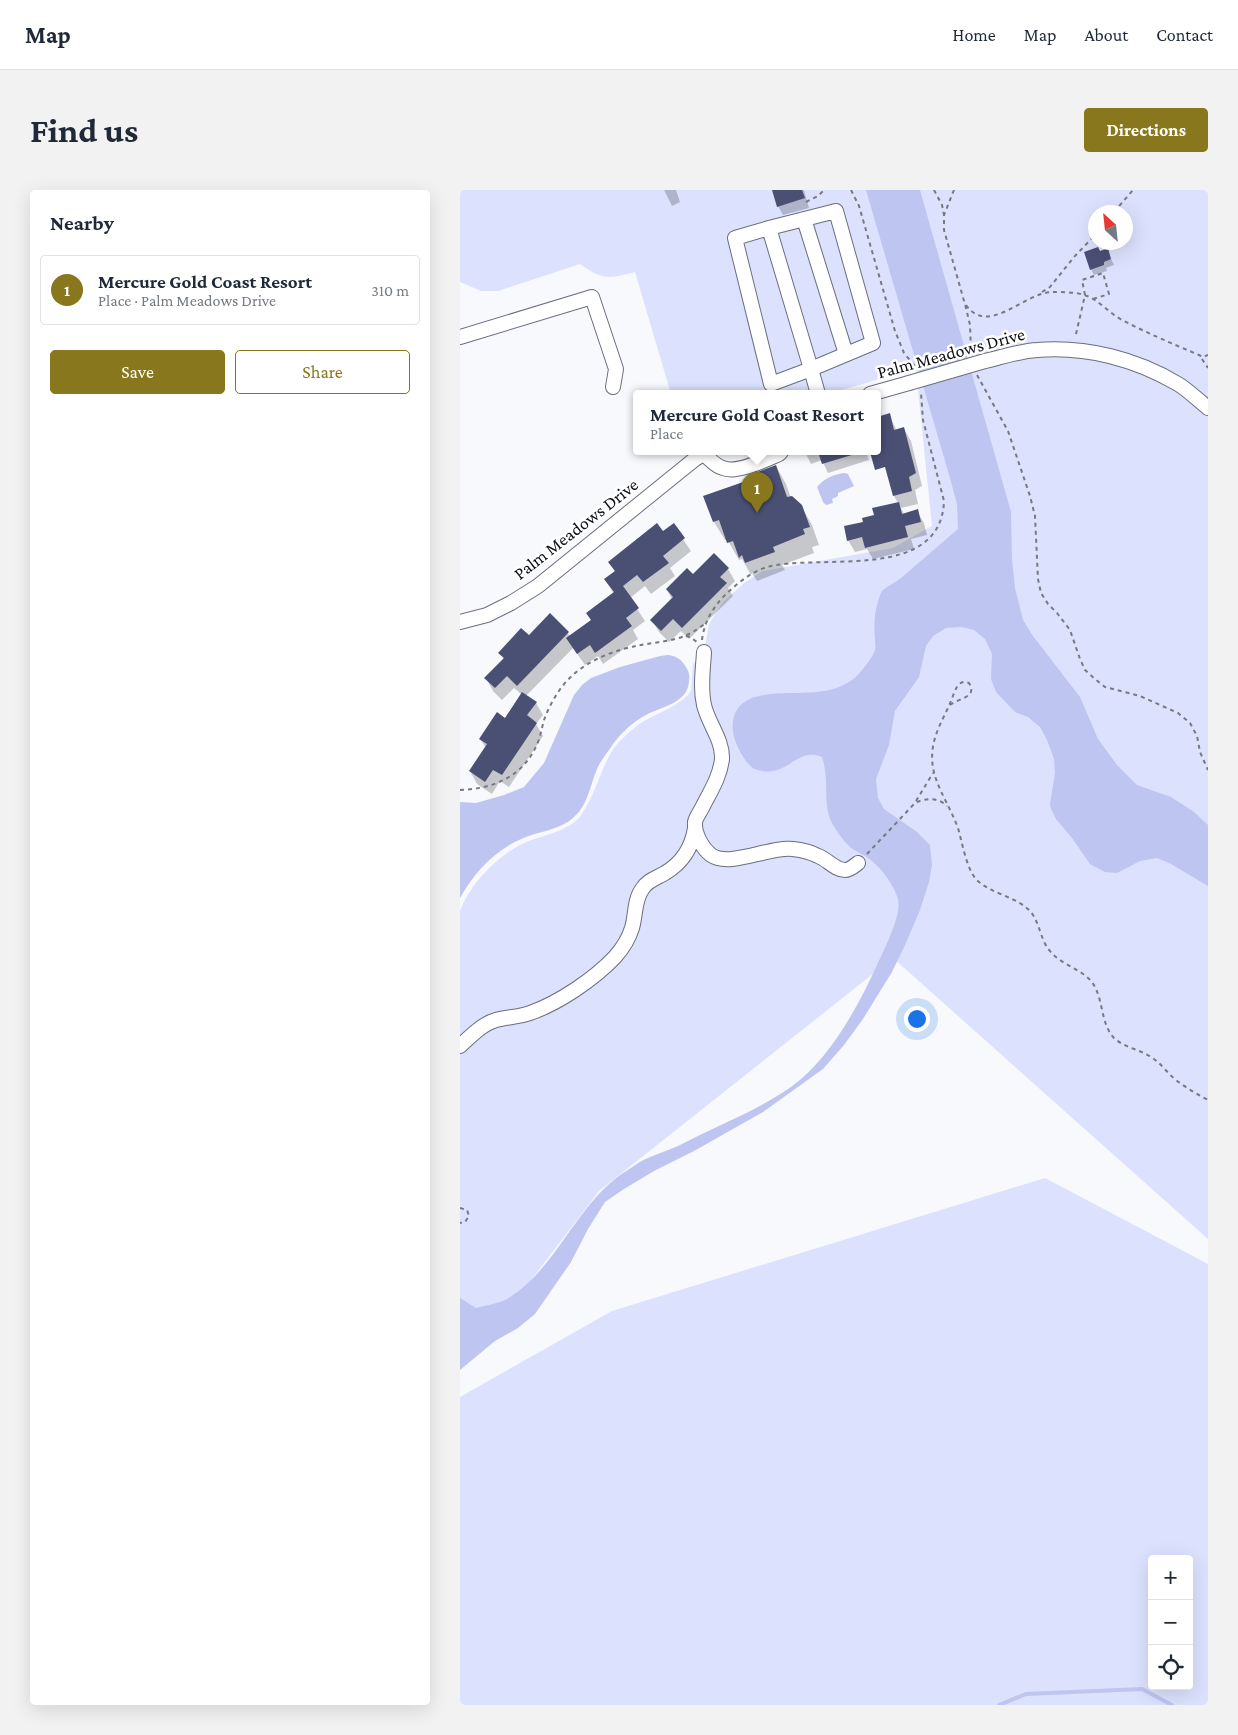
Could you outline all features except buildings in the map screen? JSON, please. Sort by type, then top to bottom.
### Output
[{"type":"street","points":[[836,211],[873,343],[771,384],[734,238],[769,228],[836,211]]},
{"type":"street","points":[[804,220],[846,354]]},
{"type":"street","points":[[769,228],[817,390]]},
{"type":"street","points":[[460,337],[592,297],[616,370],[613,387]]},
{"type":"street","name":"Palm Meadows Drive","points":[[881,391],[915,383],[985,361],[1038,350],[1075,350],[1114,357],[1147,368],[1179,384],[1208,407]]},
{"type":"street","name":"Palm Meadows Drive","points":[[460,622],[487,615],[538,586],[681,470],[703,455]]},
{"type":"street","points":[[707,455],[713,463],[724,469],[740,469],[776,455]]},
{"type":"street","points":[[460,1046],[486,1024],[495,1020],[530,1013],[554,1002],[602,969],[616,956],[626,941],[632,928],[642,889],[649,882],[675,867],[688,852],[693,837],[695,821],[720,772],[722,757],[719,742],[704,706],[702,687],[704,652]]},
{"type":"street","points":[[695,821],[703,848],[711,855],[720,859],[738,858],[772,850],[791,849],[817,855],[844,870],[852,868],[858,863]]},
{"type":"path","points":[[806,202],[818,196],[824,190]]},
{"type":"path","points":[[704,652],[702,639],[705,624],[720,600],[753,572],[785,563],[868,561],[916,548],[929,540],[944,514],[944,501],[915,383],[914,365],[904,353],[895,331],[860,206],[851,190]]},
{"type":"path","points":[[934,190],[942,205],[944,230],[965,303],[970,326],[971,351]]},
{"type":"path","points":[[944,215],[954,190]]},
{"type":"path","points":[[1120,205],[1133,190]]},
{"type":"path","points":[[965,303],[976,314],[983,317],[1002,312],[1036,296],[1050,287],[1088,242]]},
{"type":"path","points":[[1076,334],[1085,295],[1082,280],[1103,273],[1109,294],[1094,299]]},
{"type":"path","points":[[1036,296],[1051,292],[1085,295],[1134,326],[1199,355],[1208,356]]},
{"type":"path","points":[[1202,359],[1208,368]]},
{"type":"path","points":[[977,374],[1008,431],[1030,496],[1035,516],[1038,579],[1041,593],[1070,630],[1085,670],[1105,687],[1140,696],[1178,713],[1190,723],[1197,736],[1200,752],[1208,770]]},
{"type":"path","points":[[460,790],[472,790],[495,784],[514,775],[528,761],[538,742],[545,719],[556,694],[572,676],[589,663],[638,645],[688,635],[705,624]]},
{"type":"path","points":[[950,705],[954,701],[971,694],[972,688],[969,683],[965,681],[959,683],[956,688],[936,733],[932,752],[934,772],[939,790],[956,823],[968,864],[975,877],[992,890],[1022,904],[1031,912],[1049,951],[1056,958],[1082,973],[1092,983],[1099,995],[1107,1025],[1114,1038],[1127,1047],[1150,1056],[1175,1079],[1208,1100]]},
{"type":"path","points":[[915,803],[934,772]]},
{"type":"path","points":[[858,863],[915,803],[922,799],[933,799],[942,802],[948,808]]},
{"type":"path","points":[[460,1208],[467,1210],[468,1216],[465,1222],[460,1222]]},
{"type":"shaded area","points":[[460,190],[1208,190],[1208,1239],[893,958],[599,1191],[496,1326],[460,1353],[460,911],[465,901],[486,871],[504,855],[524,843],[567,827],[579,818],[591,797],[606,763],[620,741],[642,722],[684,699],[691,690],[693,664],[704,652],[709,624],[723,602],[744,583],[763,571],[893,548],[932,526],[916,370],[842,390],[670,390],[635,272],[606,277],[594,273],[580,264],[498,291],[481,291],[460,282]]},
{"type":"shaded area","points":[[866,190],[920,190],[1011,512],[1015,588],[1023,620],[1080,697],[1098,739],[1117,765],[1137,785],[1171,797],[1194,812],[1208,825],[1208,886],[1157,858],[1140,861],[1117,873],[1105,872],[1090,864],[1056,819],[1051,809],[1050,804],[1055,773],[1054,759],[1047,740],[1040,727],[1028,717],[1015,712],[996,692],[991,679],[992,654],[985,639],[974,630],[961,627],[946,628],[933,636],[926,646],[919,677],[895,711],[889,745],[876,779],[878,798],[884,809],[917,832],[930,845],[932,865],[929,882],[920,910],[892,972],[863,1019],[823,1069],[763,1112],[654,1171],[605,1202],[571,1262],[535,1314],[518,1328],[495,1341],[460,1370],[460,1298],[476,1308],[507,1299],[539,1272],[590,1204],[620,1175],[645,1160],[751,1111],[778,1096],[805,1076],[830,1048],[851,1015],[888,942],[895,923],[899,906],[891,883],[875,864],[848,845],[832,823],[827,808],[826,774],[822,757],[805,756],[775,771],[755,769],[740,752],[733,731],[736,712],[740,706],[752,698],[764,695],[829,690],[855,678],[862,671],[875,650],[875,616],[882,591],[901,578],[958,529],[957,504],[950,478]]},
{"type":"shaded area","points":[[844,473],[848,474],[854,486],[838,493],[838,496],[832,499],[833,503],[826,505],[817,487],[829,477]]},
{"type":"shaded area","points":[[668,655],[680,660],[689,672],[687,689],[684,695],[672,704],[640,719],[620,736],[600,763],[587,799],[574,817],[562,825],[526,837],[501,851],[485,864],[471,880],[460,898],[460,802],[476,803],[524,787],[544,763],[574,695],[591,678],[620,667]]},
{"type":"shaded area","points":[[1045,1178],[1208,1264],[1208,1705],[460,1705],[460,1397],[612,1311]]},
{"type":"waterway","points":[[999,1705],[1026,1694],[1142,1689],[1172,1705]]},
{"type":"place","name":"Mercure Gold Coast Resort","points":[[757,513]]}]
